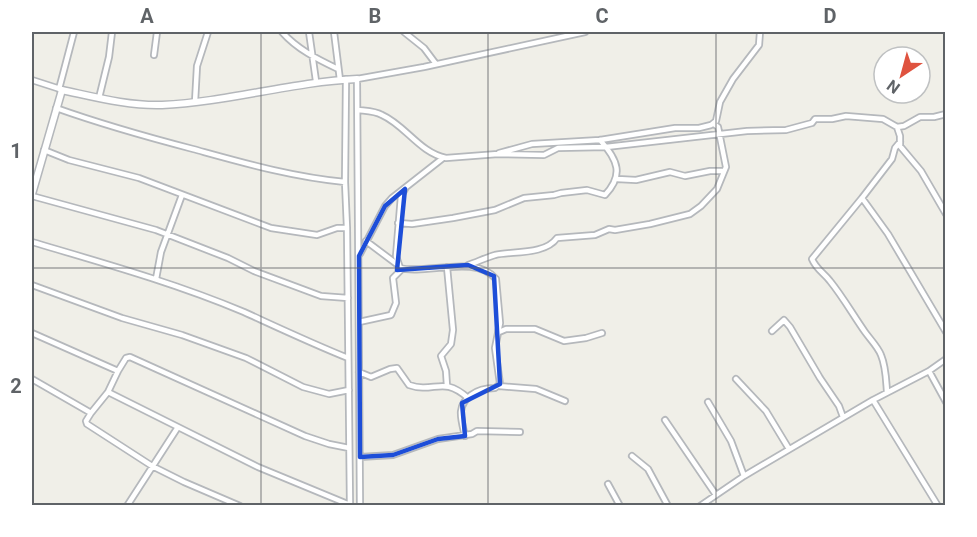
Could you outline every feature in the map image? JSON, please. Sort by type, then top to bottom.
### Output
[{"type":"street","points":[[74,32],[32,195],[168,234],[254,271],[321,296],[348,298]]},
{"type":"street","points":[[99,98],[109,57],[112,32]]},
{"type":"street","points":[[150,32],[157,32],[154,55]]},
{"type":"street","points":[[195,102],[197,66],[208,32]]},
{"type":"street","points":[[282,32],[311,56],[338,69]]},
{"type":"street","points":[[309,32],[316,81]]},
{"type":"street","points":[[108,392],[258,466],[350,505],[343,79],[338,69],[334,32]]},
{"type":"street","points":[[405,32],[424,48],[436,64]]},
{"type":"street","points":[[32,80],[119,102],[159,105],[195,102],[254,94],[316,81],[357,79],[585,32]]},
{"type":"street","points":[[714,124],[722,98],[733,79],[759,45],[760,32]]},
{"type":"street","points":[[357,79],[360,506]]},
{"type":"street","points":[[56,108],[151,138],[258,167],[300,177],[345,182]]},
{"type":"street","points":[[358,110],[384,115],[412,139],[443,158]]},
{"type":"street","points":[[359,256],[385,206],[443,158],[498,154],[544,155],[558,148],[606,147],[747,131],[786,130],[812,123],[815,119],[846,116],[883,119],[897,127],[904,126],[920,117],[945,114]]},
{"type":"street","points":[[359,322],[392,315],[396,303],[393,278],[402,269],[468,265],[494,255],[553,245],[557,238],[595,235],[609,229],[650,225],[690,214],[717,189],[726,167],[718,127],[714,124]]},
{"type":"street","points":[[498,154],[532,144],[600,140],[675,128],[699,129],[714,124]]},
{"type":"street","points":[[897,127],[900,146],[921,171],[945,214]]},
{"type":"street","points":[[399,223],[412,224],[495,210],[524,198],[587,190],[605,195],[617,179],[617,167],[600,140]]},
{"type":"street","points":[[887,392],[885,367],[880,352],[812,259],[892,159],[895,148],[900,142]]},
{"type":"street","points":[[44,150],[69,160],[139,178],[272,228],[317,235],[337,228],[347,228]]},
{"type":"street","points":[[617,179],[636,180],[670,172],[685,176],[724,171]]},
{"type":"street","points":[[398,265],[396,256],[400,196],[405,189]]},
{"type":"street","points":[[156,279],[161,252],[182,195]]},
{"type":"street","points":[[862,198],[888,234],[945,332]]},
{"type":"street","points":[[366,241],[402,269]]},
{"type":"street","points":[[32,242],[156,279],[244,312],[289,334],[348,358]]},
{"type":"street","points":[[468,265],[492,274],[496,279],[500,323],[495,348],[496,365],[500,376],[499,386]]},
{"type":"street","points":[[447,267],[453,330],[450,345],[441,356],[446,371],[447,386]]},
{"type":"street","points":[[32,285],[122,318],[183,335],[240,356],[303,387],[329,394],[349,390]]},
{"type":"street","points":[[772,331],[784,320],[790,327],[819,378],[839,406],[843,417]]},
{"type":"street","points":[[499,332],[506,329],[535,328],[564,342],[602,333]]},
{"type":"street","points":[[32,333],[118,370]]},
{"type":"street","points":[[240,506],[152,466],[87,424],[86,421],[108,392],[126,358],[130,357],[305,436],[349,448]]},
{"type":"street","points":[[704,505],[744,476],[887,392],[929,371],[945,359]]},
{"type":"street","points":[[359,372],[371,377],[397,368],[404,381],[413,387],[455,387],[468,398]]},
{"type":"street","points":[[929,371],[945,402]]},
{"type":"street","points":[[32,379],[91,413]]},
{"type":"street","points":[[736,379],[765,411],[789,449]]},
{"type":"street","points":[[465,436],[460,411],[462,403],[479,390],[499,386],[536,389],[565,401]]},
{"type":"street","points":[[873,400],[938,506]]},
{"type":"street","points":[[708,402],[731,441],[744,476]]},
{"type":"street","points":[[665,420],[716,495]]},
{"type":"street","points":[[127,506],[178,427]]},
{"type":"street","points":[[360,457],[393,455],[438,439],[465,436],[477,431],[520,432]]},
{"type":"street","points":[[632,456],[648,469],[668,506]]},
{"type":"street","points":[[608,484],[620,506]]},
{"type":"highlighted area","points":[[405,189],[397,270],[468,265],[494,276],[500,384],[462,403],[465,436],[438,439],[393,455],[360,457],[359,256],[385,206]]}]
